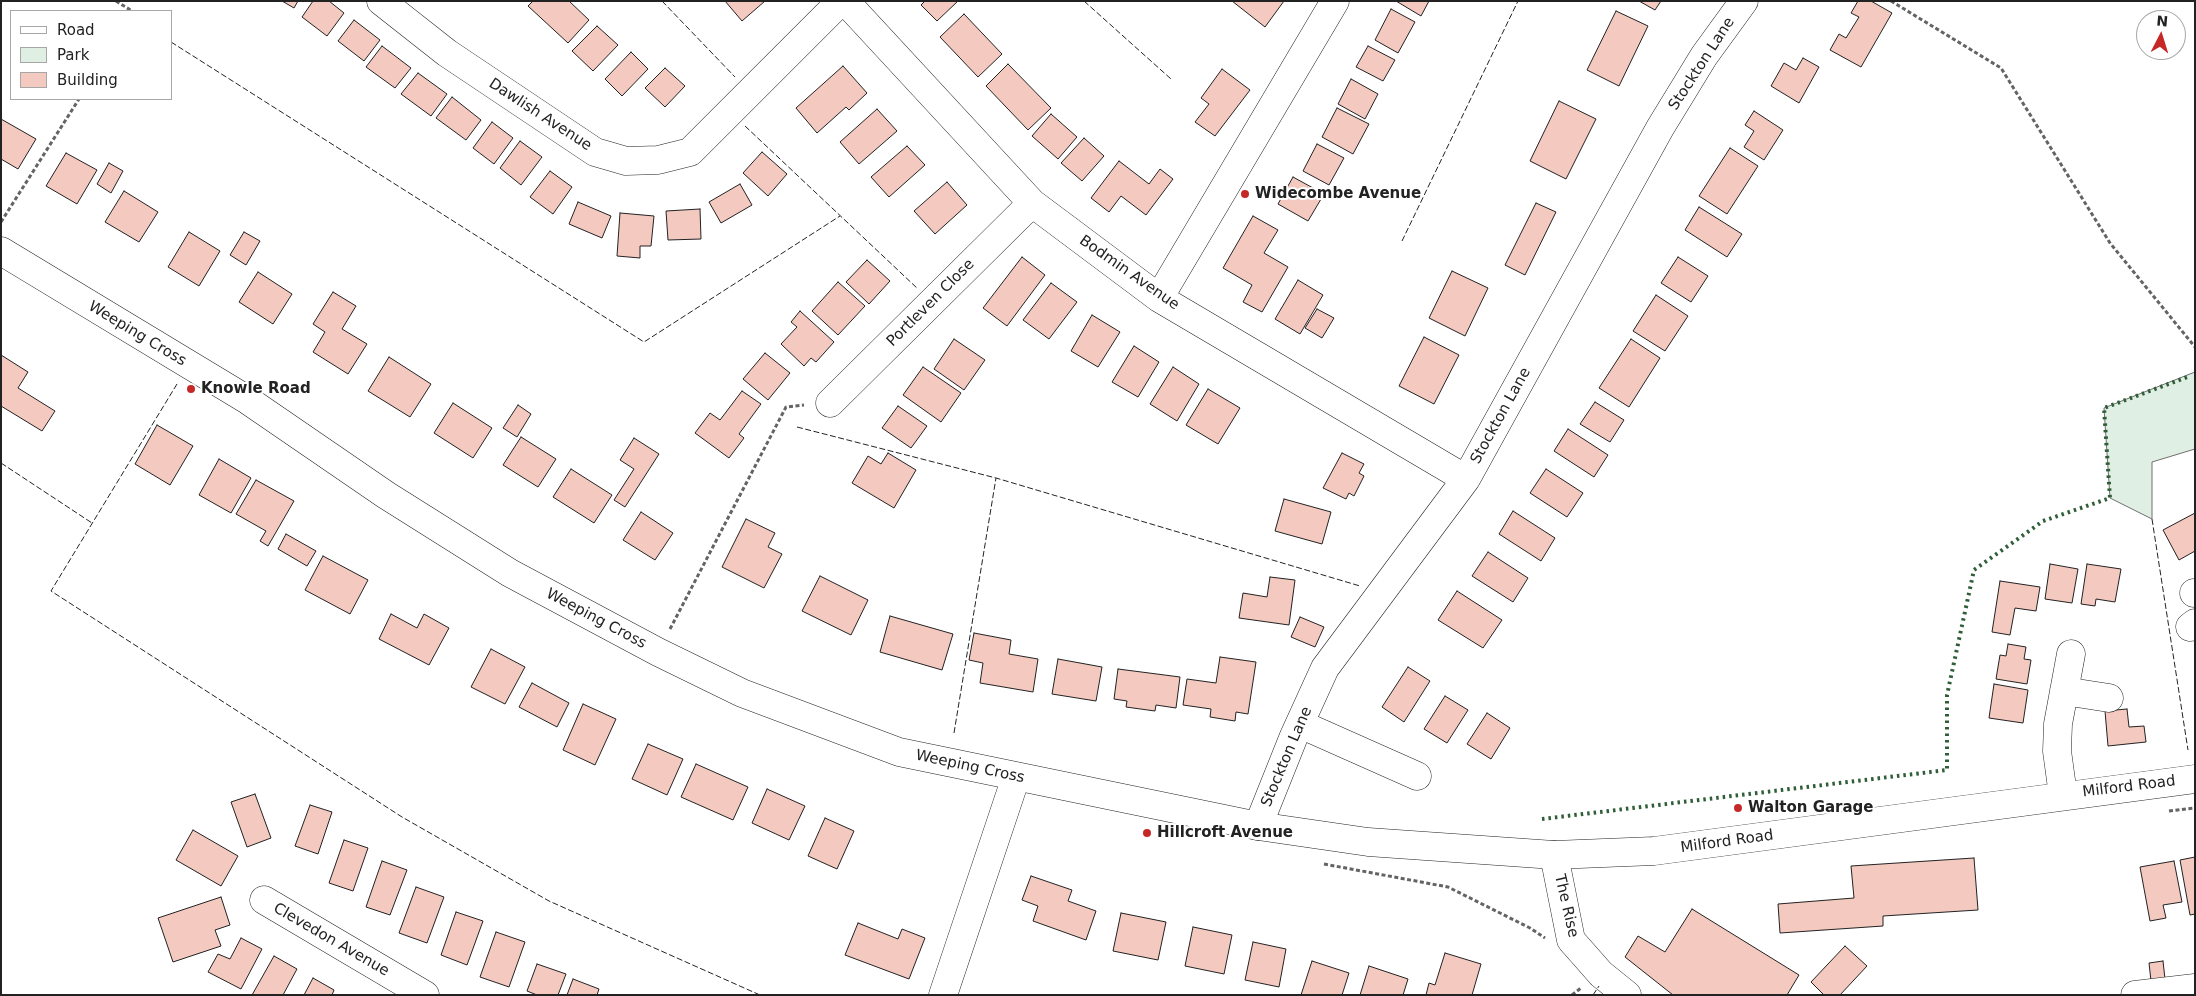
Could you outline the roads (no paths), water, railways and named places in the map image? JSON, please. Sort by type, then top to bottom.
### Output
[{"type":"main road","name":"Dawlish Avenue","points":[[381,1],[447,54],[595,152],[626,161],[658,160],[690,152],[841,1]]},
{"type":"main road","name":"Bodmin Avenue","points":[[845,1],[1032,203],[1159,298],[1466,479]]},
{"type":"main road","points":[[1159,298],[1335,1]]},
{"type":"main road","name":"Stockton Lane","points":[[1258,826],[1325,668],[1466,479],[1660,128],[1704,56],[1744,1]]},
{"type":"main road","name":"Portleven Close","points":[[830,403],[1032,203]]},
{"type":"main road","name":"Weeping Cross","points":[[1,252],[246,399],[386,494],[510,573],[658,652],[742,693],[899,752],[1258,826]]},
{"type":"main road","points":[[2063,795],[2056,751],[2058,724],[2071,654]]},
{"type":"main road","points":[[2064,691],[2109,698]]},
{"type":"main road","points":[[1300,724],[1417,776]]},
{"type":"main road","points":[[942,995],[1016,777]]},
{"type":"main road","name":"Milford Road","points":[[1258,826],[1368,842],[1554,855],[1654,851],[2063,795],[2195,779]]},
{"type":"main road","name":"The Rise","points":[[1554,855],[1571,940],[1601,974],[1627,995]]},
{"type":"main road","name":"Clevedon Avenue","points":[[264,900],[425,995]]},
{"type":"main road","points":[[2135,995],[2195,988]]},
{"type":"place","name":"Widecombe Avenue","points":[[1245,194]]},
{"type":"place","name":"Knowle Road","points":[[191,389]]},
{"type":"place","name":"Walton Garage","points":[[1738,808]]},
{"type":"place","name":"Hillcroft Avenue","points":[[1147,833]]}]
